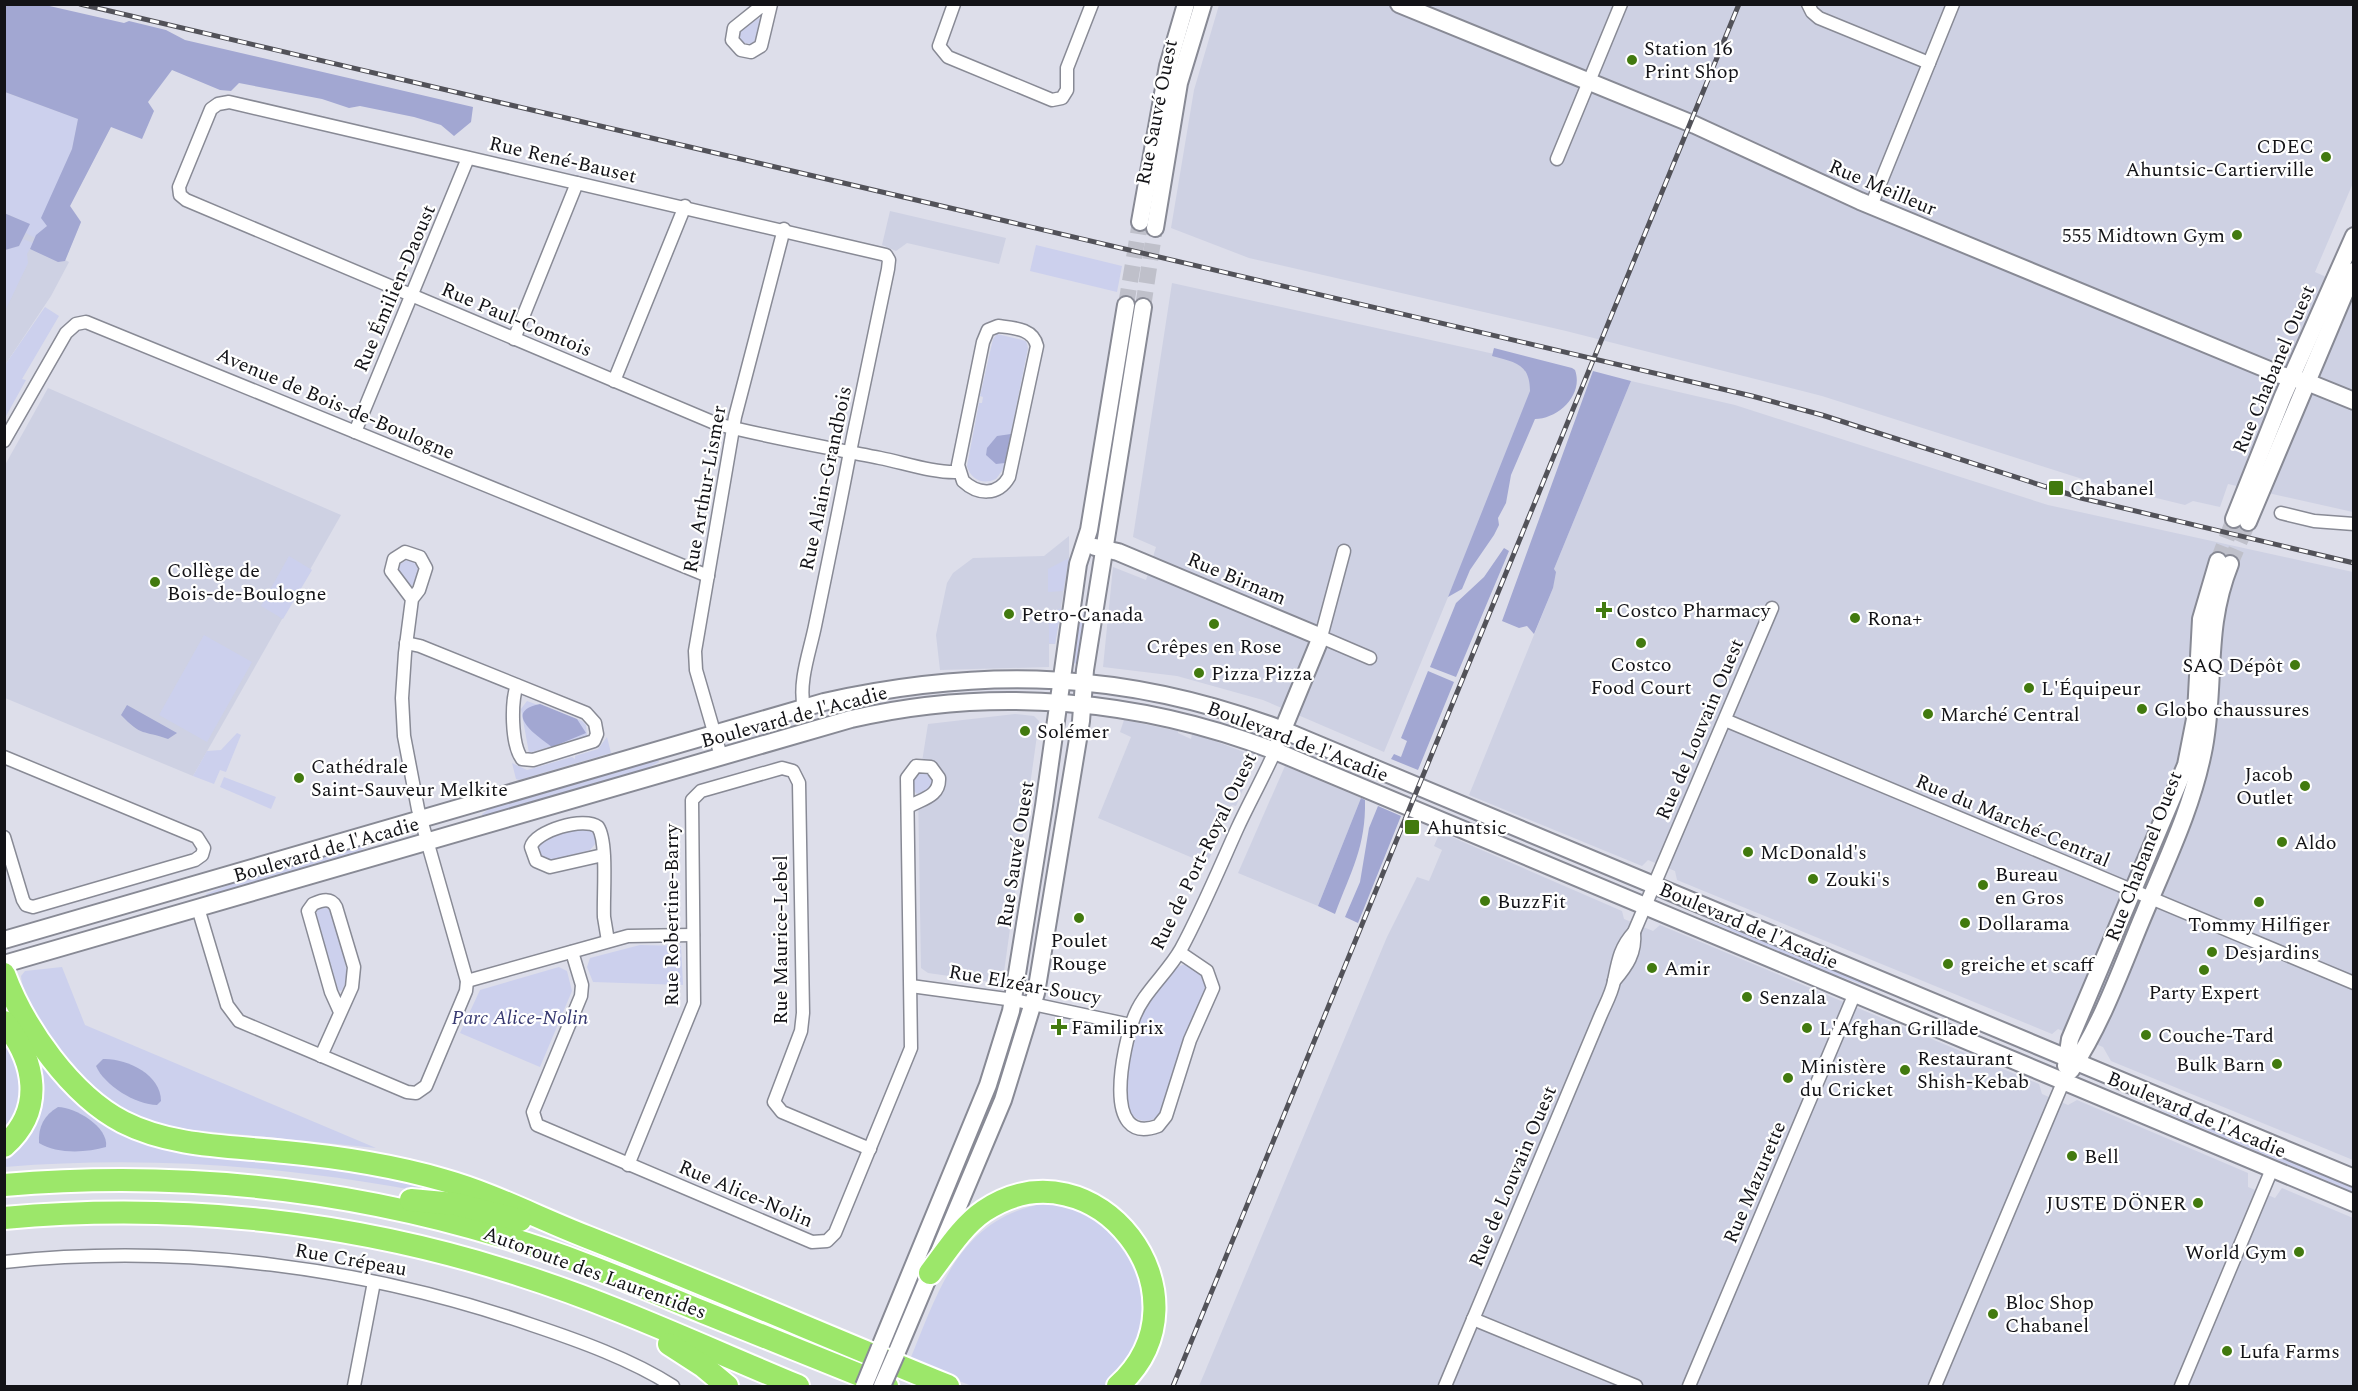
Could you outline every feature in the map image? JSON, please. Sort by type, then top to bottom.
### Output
[{"type":"highway","points":[[4,974],[34,1031],[62,1070],[98,1106],[136,1128],[185,1142],[336,1157],[403,1169],[489,1195],[582,1236],[948,1386]]},
{"type":"highway","points":[[4,1023],[25,1053],[33,1084],[26,1118],[4,1146]]},
{"type":"highway","name":"Autoroute des Laurentides","points":[[4,1185],[126,1180],[269,1188],[395,1208],[524,1243],[609,1274],[889,1386]]},
{"type":"highway","points":[[269,1188],[455,1204],[582,1236]]},
{"type":"highway","points":[[930,1273],[973,1221],[1000,1203],[1024,1196],[1053,1194],[1076,1199],[1100,1209],[1122,1225],[1140,1249],[1150,1273],[1154,1292],[1152,1323],[1147,1344],[1135,1368],[1118,1386]]},
{"type":"highway","name":"Autoroute des Laurentides","points":[[4,1218],[67,1214],[164,1213],[309,1226],[395,1242],[478,1262],[546,1284],[620,1312],[798,1386]]},
{"type":"highway","points":[[620,1312],[704,1366],[727,1386]]},
{"type":"main road","name":"Rue Sauvé Ouest","points":[[1186,4],[1166,76],[1148,225],[1179,82],[1203,4]]},
{"type":"main road","name":"Rue Meilleur","points":[[1399,4],[1695,125],[1871,206],[2299,381],[2354,401]]},
{"type":"main road","name":"Rue Chabanel Ouest","points":[[2241,521],[2349,257],[2354,236]]},
{"type":"main road","name":"Rue Chabanel Ouest","points":[[2299,381],[2354,271]]},
{"type":"main road","name":"Rue Sauvé Ouest","points":[[864,1386],[888,1351],[930,1273],[1003,1100],[1032,1004],[1082,704],[1134,306],[1085,545],[1077,564],[1014,1000],[985,1093],[888,1351],[882,1386]]},
{"type":"main road","name":"Rue Birnam","points":[[1085,545],[1104,548],[1321,637]]},
{"type":"main road","name":"Rue Chabanel Ouest","points":[[2064,1080],[2072,1059],[2114,987],[2183,822],[2197,777],[2209,707],[2212,627],[2224,563],[2201,619],[2197,703],[2189,755],[2070,1039],[2072,1059]]},
{"type":"main road","name":"Rue de Port-Royal Ouest","points":[[1275,751],[1321,637]]},
{"type":"main road","name":"Boulevard de l'Acadie","points":[[4,940],[804,708],[866,693],[928,683],[984,678],[1084,682],[1184,698],[1283,730],[2354,1178]]},
{"type":"main road","name":"Boulevard de l'Acadie","points":[[4,964],[820,727],[895,710],[990,701],[1082,704],[1137,712],[1188,723],[1275,751],[2354,1203]]},
{"type":"street","points":[[764,4],[734,28],[732,40],[741,50],[751,52],[761,46],[771,4]]},
{"type":"street","points":[[954,4],[939,46],[942,52],[948,57],[1052,100],[1062,98],[1067,90],[1067,68],[1092,4]]},
{"type":"street","points":[[1557,159],[1621,4]]},
{"type":"street","points":[[1808,4],[1819,18],[1929,63]]},
{"type":"street","points":[[1871,206],[1953,4]]},
{"type":"street","name":"Rue René-Bauset","points":[[229,102],[784,229],[882,252],[888,256]]},
{"type":"street","name":"Rue Paul-Comtois","points":[[229,102],[220,103],[211,110],[179,187],[182,197],[717,424],[958,472]]},
{"type":"street","name":"Rue Émilien-Daoust","points":[[355,432],[468,158]]},
{"type":"street","points":[[514,339],[577,183]]},
{"type":"street","points":[[614,381],[685,206]]},
{"type":"street","name":"Rue Arthur-Lismer","points":[[721,756],[695,661],[733,428],[784,229]]},
{"type":"street","name":"Rue Alain-Grandbois","points":[[804,708],[802,688],[888,269],[888,256]]},
{"type":"street","name":"Avenue de Bois-de-Boulogne","points":[[4,441],[66,333],[73,326],[83,322],[98,326],[708,576]]},
{"type":"street","points":[[998,326],[1028,332],[1036,340],[1036,349],[1009,477],[998,489],[982,492],[966,485],[958,472],[986,334],[990,328],[998,326]]},
{"type":"street","points":[[2281,513],[2314,521],[2354,524]]},
{"type":"street","name":"Rue de Port-Royal Ouest","points":[[1321,637],[1344,551]]},
{"type":"street","points":[[198,908],[226,1005],[235,1019],[406,1092],[420,1092],[428,1084],[466,992],[467,981],[410,773],[403,732],[402,687],[412,599]]},
{"type":"street","name":"Rue de Louvain Ouest","points":[[1445,1386],[1614,981],[1616,964],[1625,942],[1634,932],[1646,905],[1772,608]]},
{"type":"street","name":"Rue Birnam","points":[[1321,637],[1370,658]]},
{"type":"street","points":[[406,643],[420,646],[517,685],[589,715],[595,723],[597,734],[594,741],[533,760],[522,759],[513,716],[513,696],[517,685]]},
{"type":"street","name":"Rue du Marché-Central","points":[[1725,720],[2354,982]]},
{"type":"street","name":"Rue de Port-Royal Ouest","points":[[1179,952],[1207,971],[1213,985],[1212,996],[1190,1040],[1176,1091],[1164,1121],[1158,1126],[1148,1128],[1137,1126],[1129,1121],[1122,1111],[1118,1094],[1131,1025],[1140,1005],[1179,952],[1275,751]]},
{"type":"street","points":[[4,837],[23,902],[33,907],[195,860],[202,855],[204,848],[197,837],[5,758]]},
{"type":"street","name":"Rue Robertine-Barry","points":[[628,1165],[693,1008],[693,797],[701,791],[779,769],[787,768],[795,773]]},
{"type":"street","name":"Rue Maurice-Lebel","points":[[795,773],[800,786],[803,1020],[774,1102],[782,1112],[870,1149]]},
{"type":"street","name":"Rue Alice-Nolin","points":[[572,952],[582,993],[536,1106],[533,1118],[543,1130],[812,1242],[821,1243],[830,1240],[835,1233],[910,1053],[908,807]]},
{"type":"street","points":[[603,855],[547,867],[536,861],[531,847],[538,835],[587,821],[601,832],[603,855],[604,921],[608,941]]},
{"type":"street","points":[[321,1056],[352,987],[355,971],[335,905],[330,900],[323,900],[313,903],[309,911],[331,992],[340,1012]]},
{"type":"street","points":[[467,981],[635,935],[693,935]]},
{"type":"street","name":"Rue Elzéar-Soucy","points":[[911,986],[1014,1000],[1131,1025]]},
{"type":"street","name":"Rue Mazurette","points":[[1689,1386],[1855,993]]},
{"type":"street","name":"Rue Chabanel Ouest","points":[[1935,1386],[2064,1080]]},
{"type":"street","points":[[2181,1386],[2272,1169]]},
{"type":"street","name":"Rue Crépeau","points":[[4,1262],[101,1256],[162,1256],[288,1267],[374,1282],[460,1302],[558,1334],[642,1369],[673,1386]]},
{"type":"street","points":[[354,1386],[374,1282]]},
{"type":"street","points":[[1473,1319],[1636,1386]]},
{"type":"shaded area","points":[[4,5],[45,5],[166,30],[185,40],[473,107],[471,122],[454,136],[441,125],[414,117],[360,106],[349,108],[322,99],[239,83],[231,91],[220,90],[172,70],[148,102],[154,111],[142,139],[111,127],[70,206],[81,222],[65,261],[58,262],[30,249],[36,235],[47,226],[41,218],[72,149],[78,119],[5,92]]},
{"type":"shaded area","points":[[1219,5],[2353,5],[2353,183],[2315,272],[2353,289],[2353,512],[2228,484],[2220,507],[2193,501],[2185,505],[2095,483],[1822,396],[1566,331],[1249,258],[1171,228],[1194,90]]},
{"type":"shaded area","points":[[5,82],[111,126],[70,206],[81,222],[65,260],[69,262],[51,296],[5,365]]},
{"type":"shaded area","points":[[890,211],[1006,238],[999,264],[907,243],[896,251],[882,245]]},
{"type":"shaded area","points":[[4,213],[30,224],[19,246],[5,250]]},
{"type":"shaded area","points":[[1172,283],[1544,365],[1384,752],[1263,700],[1177,676],[1103,667],[1113,567],[1146,580],[1156,547],[1133,537]]},
{"type":"shaded area","points":[[1494,348],[1572,368],[1575,370],[1577,379],[1576,388],[1567,404],[1560,410],[1544,418],[1535,419],[1511,475],[1506,503],[1498,518],[1499,525],[1470,570],[1462,589],[1448,597],[1530,391],[1524,370],[1514,363],[1492,356]]},
{"type":"shaded area","points":[[1593,371],[1631,381],[1554,569],[1556,572],[1553,588],[1534,634],[1527,626],[1519,628],[1502,621]]},
{"type":"shaded area","name":"Marché Central","points":[[1631,381],[1735,405],[2048,505],[2353,572],[2353,1160],[2111,1061],[2103,1047],[2058,1029],[2052,1034],[1677,880],[1675,871],[1648,860],[1642,866],[1469,795],[1553,588],[1554,569]]},
{"type":"shaded area","name":"Collège de Bois-de-Boulogne","points":[[48,388],[341,515],[193,776],[5,698],[5,465]]},
{"type":"shaded area","points":[[1011,434],[1005,463],[996,464],[986,455],[987,448],[997,436]]},
{"type":"shaded area","points":[[1069,536],[1069,558],[1055,644],[1049,644],[1049,667],[940,670],[936,635],[947,583],[953,573],[973,558],[1044,556]]},
{"type":"shaded area","points":[[1504,548],[1509,551],[1456,677],[1430,667],[1456,603],[1484,577]]},
{"type":"shaded area","points":[[1428,671],[1454,682],[1418,770],[1391,759],[1394,754],[1401,757],[1407,741],[1401,738]]},
{"type":"shaded area","points":[[540,704],[577,719],[586,733],[552,747],[532,732],[523,719],[523,713]]},
{"type":"shaded area","points":[[127,705],[177,733],[168,739],[139,730],[121,715]]},
{"type":"shaded area","points":[[1015,714],[1034,716],[1039,721],[1003,979],[998,983],[928,973],[921,968],[918,787],[928,724]]},
{"type":"shaded area","points":[[1124,720],[1178,731],[1191,739],[1192,734],[1207,738],[1257,757],[1236,806],[1232,805],[1207,864],[1098,818],[1131,737],[1120,732]]},
{"type":"shaded area","points":[[1285,766],[1361,798],[1318,906],[1238,873]]},
{"type":"shaded area","points":[[1361,798],[1365,800],[1363,832],[1352,871],[1335,914],[1318,906]]},
{"type":"shaded area","points":[[1378,806],[1401,816],[1358,923],[1345,917],[1360,882],[1369,828]]},
{"type":"shaded area","points":[[1440,832],[1622,911],[1624,919],[1653,931],[1660,925],[2039,1084],[2042,1094],[2068,1105],[2077,1100],[2248,1173],[2248,1187],[2275,1198],[2282,1188],[2353,1218],[2353,1386],[1199,1386],[1387,937],[1417,877],[1429,881],[1442,850],[1434,846]]},
{"type":"shaded area","points":[[103,1059],[122,1061],[141,1070],[155,1083],[161,1101],[157,1105],[140,1102],[113,1087],[96,1066]]},
{"type":"shaded area","points":[[58,1107],[73,1110],[90,1120],[102,1132],[106,1147],[62,1151],[39,1143],[43,1122]]},
{"type":"green space","points":[[759,18],[761,21],[757,39],[751,44],[744,43],[739,38],[739,31]]},
{"type":"green space","points":[[4,92],[78,119],[72,149],[42,218],[47,226],[35,238],[26,233],[29,224],[5,213]]},
{"type":"green space","points":[[23,239],[33,243],[27,254],[28,263],[5,311],[5,250],[19,246]]},
{"type":"green space","points":[[1036,245],[1122,266],[1117,292],[1030,271]]},
{"type":"green space","points":[[45,307],[59,316],[22,379],[26,380],[5,418],[5,365]]},
{"type":"green space","points":[[997,334],[1026,341],[1028,348],[1004,468],[996,479],[982,481],[971,475],[967,466],[979,403],[982,403],[983,397],[980,396],[993,339]]},
{"type":"green space","points":[[289,556],[312,570],[283,619],[261,606]]},
{"type":"green space","points":[[1069,558],[1063,591],[1048,592],[1048,569]]},
{"type":"green space","points":[[409,559],[415,562],[418,569],[414,585],[409,586],[398,569],[400,564]]},
{"type":"green space","points":[[1061,608],[1055,644],[1049,643],[1049,614]]},
{"type":"green space","points":[[1078,614],[1085,615],[1077,664],[1071,662]]},
{"type":"green space","points":[[204,635],[252,662],[207,742],[159,715]]},
{"type":"green space","points":[[527,701],[582,721],[586,725],[587,736],[529,753],[521,709]]},
{"type":"green space","points":[[237,733],[241,735],[226,772],[220,770],[214,784],[193,776],[207,751],[221,750]]},
{"type":"green space","points":[[607,737],[611,753],[516,779],[512,763],[527,770],[572,757],[575,759],[575,756],[598,749]]},
{"type":"green space","points":[[658,759],[659,762],[642,771],[483,817],[482,814],[492,807]]},
{"type":"green space","points":[[921,772],[929,774],[932,783],[928,789],[917,794],[914,791],[914,779]]},
{"type":"green space","points":[[224,777],[276,797],[271,809],[220,787]]},
{"type":"green space","points":[[588,828],[596,835],[596,843],[590,850],[549,861],[540,856],[538,846],[547,838]]},
{"type":"green space","points":[[366,844],[367,847],[354,854],[207,896],[206,894],[241,880]]},
{"type":"green space","points":[[325,907],[330,910],[345,964],[345,984],[341,991],[338,990],[316,915],[317,910]]},
{"type":"green space","points":[[1706,920],[1746,932],[1898,997],[1830,973]]},
{"type":"green space","name":"Parc Alice-Nolin","points":[[640,945],[681,946],[683,985],[593,982],[587,967],[590,958]]},
{"type":"green space","points":[[2113,957],[2112,973],[2079,1039]]},
{"type":"green space","points":[[1186,964],[1204,975],[1208,988],[1183,1042],[1162,1113],[1156,1118],[1143,1121],[1137,1119],[1128,1110],[1124,1096],[1134,1034],[1139,1018],[1153,995],[1174,971]]},
{"type":"green space","points":[[62,967],[85,1025],[376,1148],[165,1127],[125,1110],[107,1099],[75,1071],[49,1037],[27,997],[21,976],[25,971]]},
{"type":"green space","name":"Parc Alice-Nolin","points":[[559,967],[567,971],[572,991],[540,1067],[460,1033],[480,990]]},
{"type":"green space","points":[[4,1033],[19,1056],[23,1099],[4,1134]]},
{"type":"green space","points":[[45,1067],[98,1115],[365,1165],[478,1203],[360,1181],[243,1167],[125,1162],[5,1167],[5,1153],[36,1073]]},
{"type":"green space","points":[[2155,1108],[2242,1140],[2353,1187],[2353,1192]]},
{"type":"green space","points":[[1041,1204],[1068,1205],[1092,1212],[1142,1256],[1147,1328],[1107,1386],[972,1386],[909,1362],[941,1286],[970,1243],[989,1226],[1012,1213]]},
{"type":"tunnel","points":[[1126,305],[1140,222]]},
{"type":"tunnel","points":[[1143,307],[1155,228]]},
{"type":"tunnel","points":[[2218,561],[2234,519]]},
{"type":"tunnel","points":[[2230,564],[2248,522]]},
{"type":"railway","points":[[80,4],[1752,396],[1822,415],[2081,498],[2354,563]]},
{"type":"railway","points":[[1173,1386],[1739,4]]},
{"type":"place","name":"Station 16 Print Shop","points":[[1632,60]]},
{"type":"place","name":"CDEC Ahuntsic-Cartierville","points":[[2326,157]]},
{"type":"place","name":"555 Midtown Gym","points":[[2237,235]]},
{"type":"place","name":"Chabanel","points":[[2056,488]]},
{"type":"place","name":"Collège de Bois-de-Boulogne","points":[[155,582]]},
{"type":"place","name":"Costco Pharmacy","points":[[1604,610]]},
{"type":"place","name":"Petro-Canada","points":[[1009,614]]},
{"type":"place","name":"Rona+","points":[[1855,618]]},
{"type":"place","name":"Crêpes en Rose","points":[[1214,624]]},
{"type":"place","name":"Costco Food Court","points":[[1641,643]]},
{"type":"place","name":"SAQ Dépôt","points":[[2295,665]]},
{"type":"place","name":"Pizza Pizza","points":[[1199,673]]},
{"type":"place","name":"L'Équipeur","points":[[2029,688]]},
{"type":"place","name":"Globo chaussures","points":[[2142,709]]},
{"type":"place","name":"Marché Central","points":[[1928,714]]},
{"type":"place","name":"Solémer","points":[[1025,731]]},
{"type":"place","name":"Cathédrale Saint-Sauveur Melkite","points":[[299,778]]},
{"type":"place","name":"Jacob Outlet","points":[[2305,786]]},
{"type":"place","name":"Ahuntsic","points":[[1412,827]]},
{"type":"place","name":"Aldo","points":[[2282,842]]},
{"type":"place","name":"McDonald's","points":[[1748,852]]},
{"type":"place","name":"Zouki's","points":[[1813,879]]},
{"type":"place","name":"Bureau en Gros","points":[[1983,885]]},
{"type":"place","name":"BuzzFit","points":[[1485,901]]},
{"type":"place","name":"Tommy Hilfiger","points":[[2259,902]]},
{"type":"place","name":"Poulet Rouge","points":[[1079,918]]},
{"type":"place","name":"Dollarama","points":[[1965,923]]},
{"type":"place","name":"Desjardins","points":[[2212,952]]},
{"type":"place","name":"greiche et scaff","points":[[1948,964]]},
{"type":"place","name":"Amir","points":[[1652,968]]},
{"type":"place","name":"Party Expert","points":[[2204,970]]},
{"type":"place","name":"Senzala","points":[[1747,997]]},
{"type":"place","name":"Familiprix","points":[[1059,1027]]},
{"type":"place","name":"L'Afghan Grillade","points":[[1807,1028]]},
{"type":"place","name":"Couche-Tard","points":[[2146,1035]]},
{"type":"place","name":"Bulk Barn","points":[[2277,1064]]},
{"type":"place","name":"Restaurant Shish-Kebab","points":[[1905,1070]]},
{"type":"place","name":"Ministère du Cricket","points":[[1788,1078]]},
{"type":"place","name":"Bell","points":[[2072,1156]]},
{"type":"place","name":"JUSTE DÖNER","points":[[2198,1203]]},
{"type":"place","name":"World Gym","points":[[2299,1252]]},
{"type":"place","name":"Bloc Shop Chabanel","points":[[1993,1314]]},
{"type":"place","name":"Lufa Farms","points":[[2227,1351]]}]
